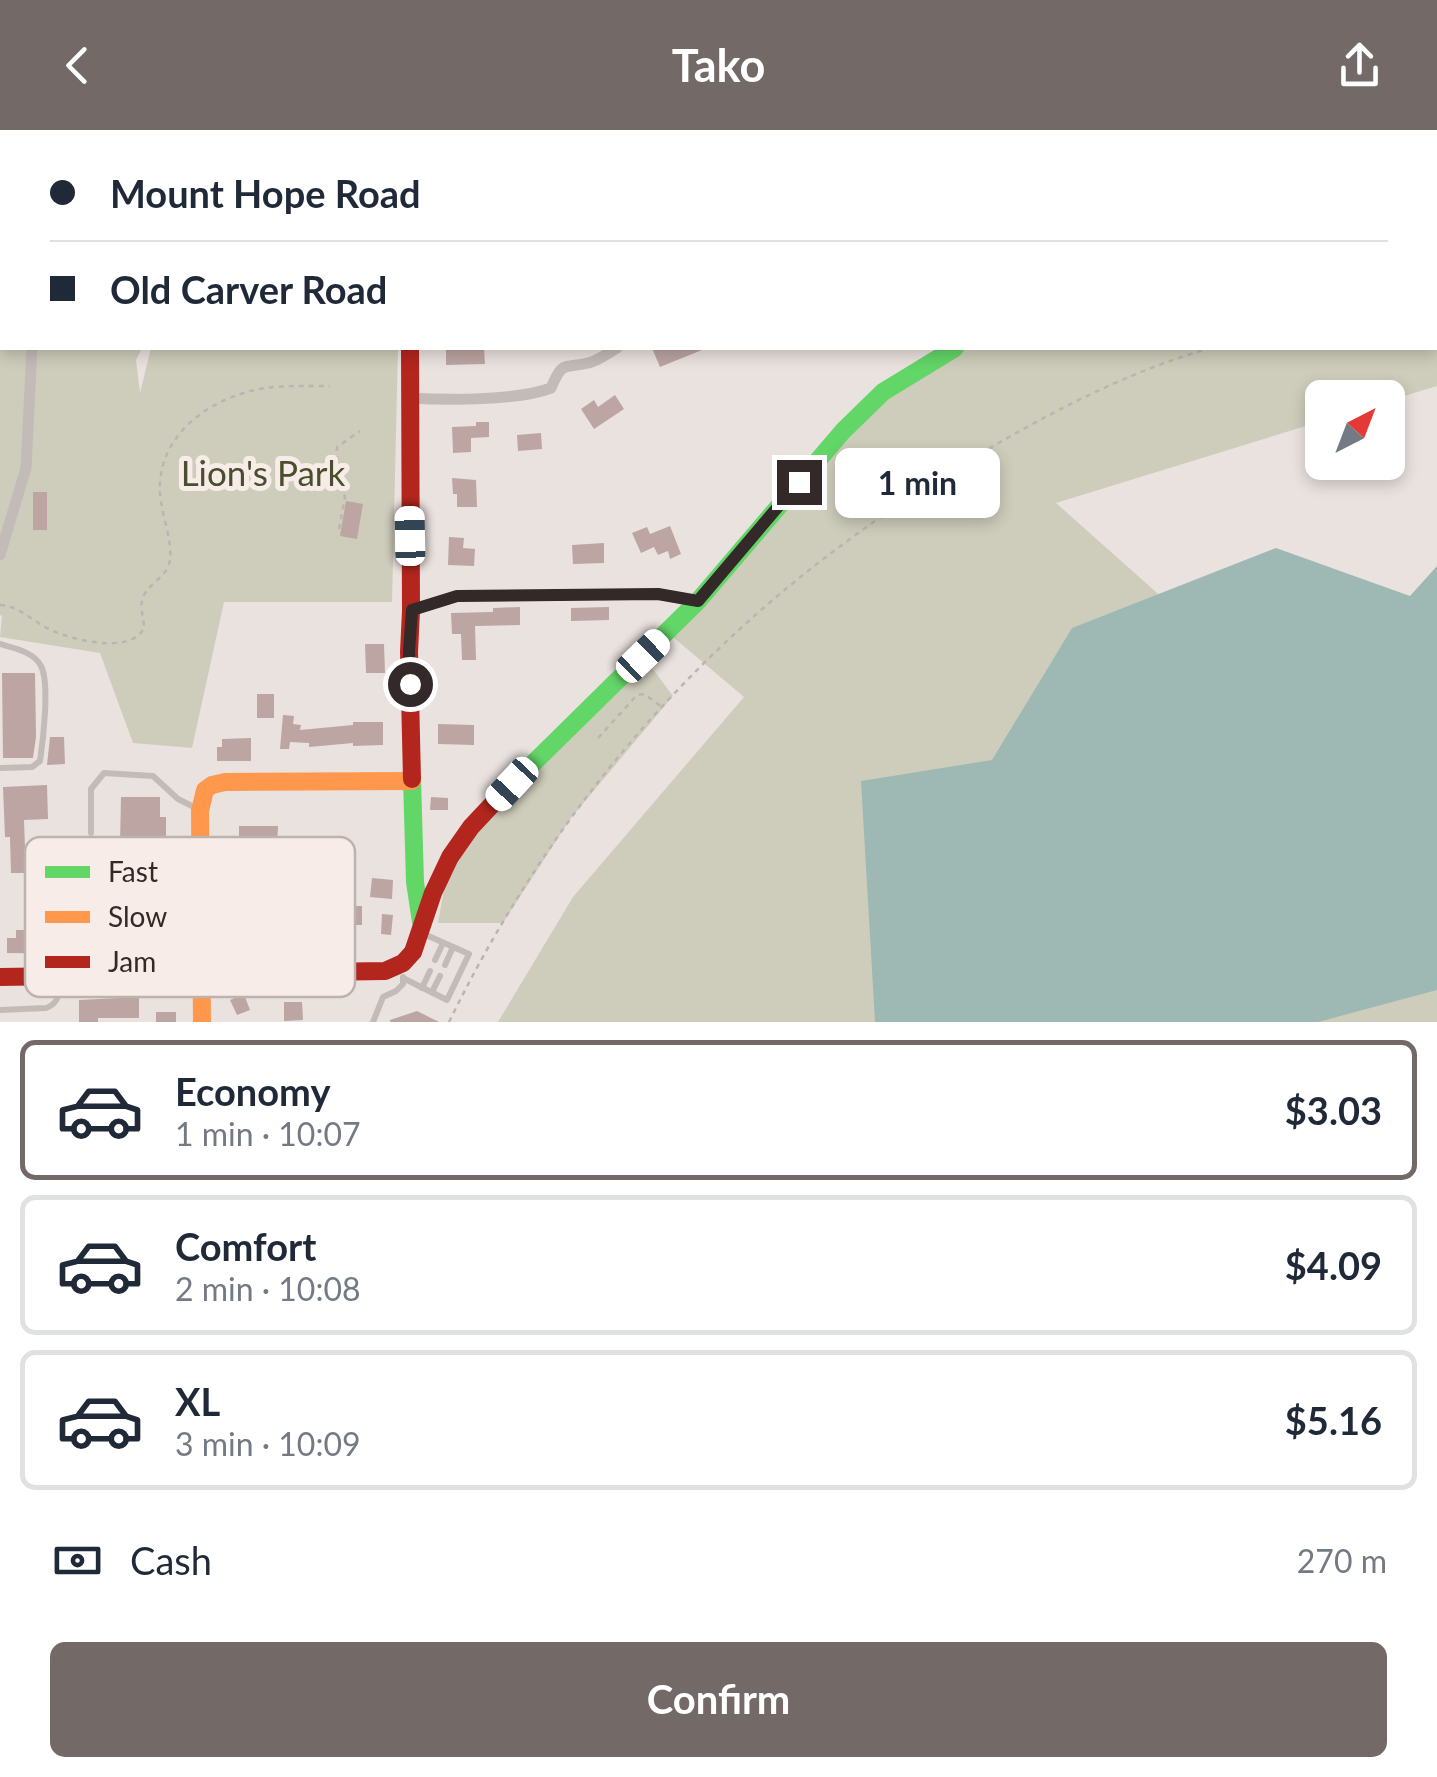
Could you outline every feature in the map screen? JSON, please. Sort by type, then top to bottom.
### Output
[{"type":"street","points":[[0,555],[26,468],[32,350]]},
{"type":"street","points":[[410,350],[409,652],[415,882],[421,930]]},
{"type":"street","points":[[409,398],[541,392],[551,388],[557,373],[568,364],[590,363],[613,350]]},
{"type":"street","points":[[355,971],[403,971],[438,882],[471,827],[698,601],[843,431],[883,392],[952,350]]},
{"type":"street","points":[[412,610],[457,596],[658,594],[698,601]]},
{"type":"street","points":[[201,837],[200,811],[204,791],[211,784],[412,781]]},
{"type":"street","points":[[202,1022],[203,997]]},
{"type":"lane","points":[[0,644],[24,651],[40,664],[45,683],[40,761],[32,767],[0,768]]},
{"type":"lane","points":[[91,833],[91,789],[104,773],[153,776],[178,799],[200,811]]},
{"type":"lane","points":[[403,971],[422,988],[447,1000],[469,954],[421,930]]},
{"type":"lane","points":[[435,960],[443,942]]},
{"type":"lane","points":[[445,965],[454,947]]},
{"type":"lane","points":[[373,1022],[383,997],[403,984],[403,971]]},
{"type":"lane","points":[[422,988],[430,972]]},
{"type":"lane","points":[[432,992],[440,976]]},
{"type":"lane","points":[[0,1010],[46,1008],[53,1006],[58,997]]},
{"type":"path","points":[[449,1022],[492,939],[546,852],[632,740],[718,648],[853,534],[938,478],[1013,434],[1103,389],[1174,358],[1204,350]]},
{"type":"path","points":[[0,605],[18,609],[62,634],[104,643],[135,640],[144,628],[144,595],[169,564],[160,478],[172,441],[197,417],[236,395],[281,386],[330,386]]},
{"type":"path","points":[[340,528],[345,497],[337,474],[337,447],[360,431]]},
{"type":"path","points":[[598,738],[637,695],[644,694],[662,706]]},
{"type":"green space","name":"Lion's Park","points":[[0,350],[141,350],[136,360],[140,393],[151,350],[398,350],[392,602],[224,602],[192,748],[133,743],[100,653],[0,637]]},
{"type":"green space","points":[[961,350],[1437,350],[1437,386],[1405,396],[1405,380],[1305,380],[1305,426],[1056,503],[1437,842],[1437,1022],[498,1022],[573,897],[744,697],[667,632],[883,392]]},
{"type":"green space","points":[[643,656],[673,696],[571,818],[503,923],[438,923],[450,857]]},
{"type":"water","points":[[1276,548],[1410,596],[1437,566],[1437,990],[1318,1022],[875,1022],[861,781],[992,760],[1072,628]]},
{"type":"building","points":[[446,350],[484,350],[485,364],[446,365]]},
{"type":"building","points":[[653,350],[702,350],[660,367]]},
{"type":"building","points":[[615,395],[624,409],[594,429],[581,409],[594,400],[598,407]]},
{"type":"building","points":[[476,422],[489,422],[489,437],[471,438],[471,452],[453,453],[452,427],[476,426]]},
{"type":"building","points":[[541,433],[542,449],[518,451],[517,435]]},
{"type":"building","points":[[452,478],[476,480],[477,507],[457,507]]},
{"type":"building","points":[[33,492],[47,492],[47,530],[33,530]]},
{"type":"building","points":[[346,501],[363,504],[357,539],[340,536]]},
{"type":"building","points":[[670,526],[681,554],[670,559],[668,551],[658,555],[654,547],[641,553],[632,533],[647,527],[650,534]]},
{"type":"building","points":[[449,537],[464,538],[463,548],[475,549],[474,566],[448,565]]},
{"type":"building","points":[[604,543],[604,563],[573,564],[572,545]]},
{"type":"building","points":[[520,607],[520,625],[475,626],[476,660],[462,660],[461,634],[452,634],[451,613]]},
{"type":"building","points":[[609,607],[609,620],[571,621],[571,608]]},
{"type":"building","points":[[365,644],[384,644],[385,673],[366,673]]},
{"type":"building","points":[[2,673],[35,673],[33,758],[3,758]]},
{"type":"building","points":[[257,694],[274,694],[274,718],[257,718]]},
{"type":"building","points":[[283,715],[294,716],[293,724],[301,725],[300,730],[383,722],[383,745],[309,747],[309,743],[290,742],[289,749],[280,749]]},
{"type":"building","points":[[438,724],[474,725],[474,745],[438,744]]},
{"type":"building","points":[[50,737],[64,737],[65,764],[47,765]]},
{"type":"building","points":[[251,738],[251,761],[217,761],[217,747],[222,747],[222,739]]},
{"type":"building","points":[[47,785],[48,819],[24,820],[25,873],[11,873],[3,787]]},
{"type":"building","points":[[121,797],[160,797],[166,837],[120,837]]},
{"type":"building","points":[[431,797],[448,798],[448,810],[430,810]]},
{"type":"building","points":[[239,826],[278,826],[277,837],[239,837]]},
{"type":"building","points":[[372,878],[393,880],[392,899],[370,897]]},
{"type":"building","points":[[355,906],[362,906],[362,925],[355,925]]},
{"type":"building","points":[[382,914],[393,915],[391,935],[381,934]]},
{"type":"building","points":[[16,930],[25,930],[25,953],[7,953],[7,938],[16,938]]},
{"type":"building","points":[[139,997],[139,1018],[79,1022],[79,1000]]},
{"type":"building","points":[[245,997],[250,1010],[237,1015],[230,1000]]},
{"type":"building","points":[[284,1002],[302,1002],[303,1020],[284,1021]]},
{"type":"building","points":[[417,1011],[439,1022],[390,1022],[390,1020]]},
{"type":"building","points":[[156,1012],[176,1012],[176,1022],[156,1022]]},
{"type":"traffic: fast","points":[[501,795],[698,601],[843,431],[883,392],[952,350]]},
{"type":"traffic: fast","points":[[412,779],[415,882],[421,922]]},
{"type":"traffic: slow","points":[[200,837],[200,811],[205,790],[212,785],[412,781]]},
{"type":"traffic: slow","points":[[202,997],[202,1022]]},
{"type":"traffic: jam","points":[[410,350],[412,779]]},
{"type":"traffic: jam","points":[[355,971],[385,971],[403,963],[413,952],[450,857],[501,795]]},
{"type":"traffic: jam","points":[[0,977],[25,977]]},
{"type":"route","points":[[410,684],[412,610],[457,596],[658,594],[698,601],[799,482]]}]
